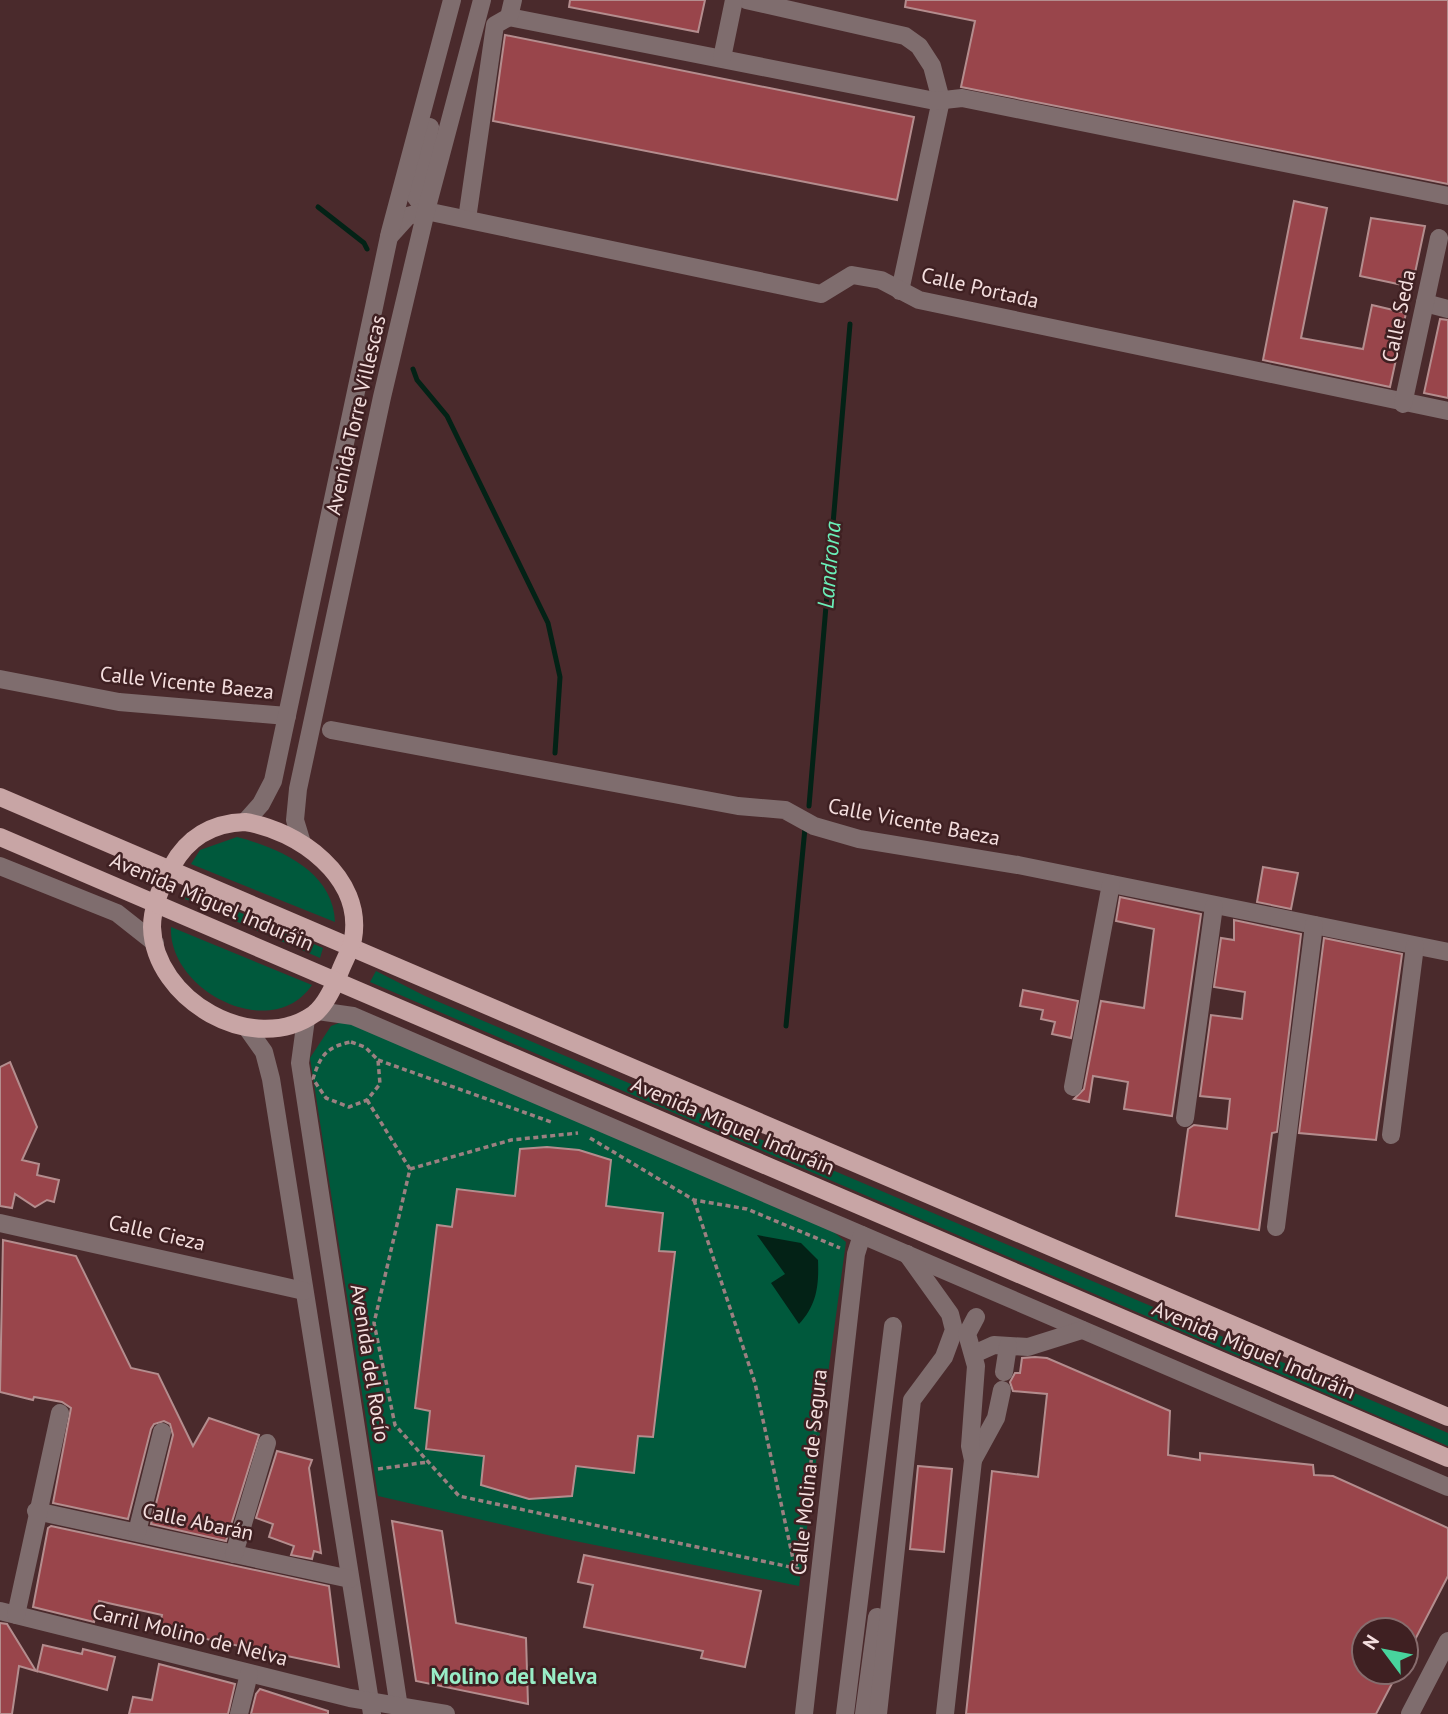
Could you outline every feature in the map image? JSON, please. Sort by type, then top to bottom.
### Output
[{"type":"main road","name":"Avenida Miguel Induráin","points":[[0,797],[1448,1417]]},
{"type":"main road","points":[[245,822],[270,827],[302,843],[326,863],[343,888],[353,914],[351,946],[336,980],[312,1015],[279,1029],[247,1028],[219,1018],[184,993],[164,965],[155,943],[152,927],[157,903],[171,868],[187,845],[206,830],[245,822]]},
{"type":"main road","name":"Avenida Miguel Induráin","points":[[0,837],[1448,1458]]},
{"type":"street","name":"Avenida Torre Villescas","points":[[245,822],[261,804],[273,781],[389,237],[452,0]]},
{"type":"street","name":"Avenida Torre Villescas","points":[[302,843],[295,820],[298,789],[382,397],[426,211],[482,0]]},
{"type":"street","points":[[722,58],[734,0]]},
{"type":"street","points":[[746,0],[905,36],[919,46],[932,66],[941,100],[900,291]]},
{"type":"street","points":[[467,219],[495,25],[511,8],[722,58],[941,100],[962,98],[1448,196]]},
{"type":"street","points":[[389,237],[408,216],[426,211],[415,197],[434,112],[437,56]]},
{"type":"street","name":"Calle Portada","points":[[426,211],[821,294],[852,275],[881,280],[914,299],[1404,404],[1448,411]]},
{"type":"street","name":"Calle Seda","points":[[1404,404],[1439,238]]},
{"type":"street","points":[[1425,303],[1448,309]]},
{"type":"street","name":"Calle Vicente Baeza","points":[[0,679],[119,702],[287,716]]},
{"type":"street","name":"Calle Vicente Baeza","points":[[331,730],[738,806],[785,810],[814,826],[859,839],[1111,884],[1448,953]]},
{"type":"street","points":[[0,866],[117,912],[155,943]]},
{"type":"street","points":[[1073,1087],[1111,884]]},
{"type":"street","points":[[1185,1118],[1214,906]]},
{"type":"street","points":[[1276,1227],[1314,925]]},
{"type":"street","points":[[1391,1135],[1415,946]]},
{"type":"street","points":[[312,1015],[353,1016],[1448,1487]]},
{"type":"street","name":"Avenida del Rocío","points":[[312,1015],[300,1063],[399,1710]]},
{"type":"street","points":[[247,1028],[268,1063],[371,1708]]},
{"type":"street","name":"Calle Cieza","points":[[0,1223],[304,1291]]},
{"type":"street","name":"Calle Molina de Segura","points":[[804,1714],[856,1255],[862,1235]]},
{"type":"street","points":[[878,1714],[912,1400],[944,1357],[954,1330],[950,1314],[907,1254]]},
{"type":"street","points":[[318,1273],[335,1285],[332,1298],[322,1304],[310,1302],[304,1291],[307,1279],[318,1273]]},
{"type":"street","points":[[945,1714],[973,1460],[970,1446],[974,1354],[967,1334],[976,1317]]},
{"type":"street","points":[[845,1714],[892,1326]]},
{"type":"street","points":[[974,1354],[986,1346],[1028,1347],[1082,1330]]},
{"type":"street","points":[[973,1460],[996,1418],[1008,1346]]},
{"type":"street","points":[[8,1613],[60,1413]]},
{"type":"street","points":[[137,1532],[162,1433]]},
{"type":"street","points":[[234,1554],[267,1443]]},
{"type":"street","name":"Calle Abarán","points":[[36,1511],[350,1579]]},
{"type":"street","points":[[864,1714],[879,1602]]},
{"type":"street","name":"Carril Molino de Nelva","points":[[8,1613],[371,1708],[446,1714]]},
{"type":"street","points":[[1410,1714],[1448,1641]]},
{"type":"street","points":[[239,1714],[248,1674]]},
{"type":"path","points":[[378,1059],[380,1084],[367,1100],[349,1107],[326,1098],[313,1079],[320,1057],[332,1046],[351,1042],[365,1047],[378,1059],[555,1124]]},
{"type":"path","points":[[367,1100],[410,1169],[374,1323],[395,1425],[459,1496],[795,1568]]},
{"type":"path","points":[[568,1129],[580,1133],[694,1200],[747,1209],[841,1249]]},
{"type":"path","points":[[410,1169],[511,1140],[580,1133]]},
{"type":"path","points":[[694,1200],[755,1383],[795,1568]]},
{"type":"path","points":[[795,1568],[822,1382]]},
{"type":"path","points":[[363,1472],[428,1462]]},
{"type":"green space","points":[[237,837],[270,848],[301,864],[325,889],[332,904],[335,922],[191,864],[200,850]]},
{"type":"green space","points":[[188,890],[323,948],[320,958],[185,899]]},
{"type":"green space","points":[[171,927],[312,985],[294,1002],[273,1010],[249,1009],[225,1002],[204,989],[186,971],[175,950]]},
{"type":"green space","points":[[376,971],[425,996],[1448,1433],[1448,1446],[370,982]]},
{"type":"green space","points":[[344,1021],[830,1229],[846,1242],[799,1586],[565,1539],[378,1496],[310,1058],[331,1026]],"holes":[[[547,1147],[579,1150],[610,1160],[606,1206],[663,1213],[659,1251],[675,1253],[653,1436],[638,1436],[634,1473],[576,1466],[572,1496],[529,1499],[481,1485],[484,1456],[427,1449],[430,1411],[415,1408],[437,1226],[452,1227],[457,1189],[515,1196],[520,1150]]]},
{"type":"shaded area","points":[[757,1235],[801,1243],[818,1260],[816,1294],[810,1310],[799,1324],[771,1283],[785,1274]]},
{"type":"building","points":[[570,0],[705,0],[698,32],[569,7]]},
{"type":"building","points":[[906,0],[1448,0],[1448,184],[961,87],[975,21],[905,7]]},
{"type":"building","points":[[505,35],[914,117],[897,200],[493,121]]},
{"type":"building","points":[[1294,201],[1327,208],[1301,338],[1363,349],[1372,305],[1406,313],[1390,387],[1263,360]]},
{"type":"building","points":[[1371,218],[1425,226],[1412,287],[1360,276]]},
{"type":"building","points":[[1440,319],[1448,320],[1448,398],[1424,393]]},
{"type":"building","points":[[1263,867],[1298,873],[1291,909],[1257,902]]},
{"type":"building","points":[[1120,897],[1201,914],[1172,1116],[1124,1109],[1128,1082],[1093,1076],[1089,1102],[1074,1099],[1084,1089],[1101,1001],[1144,1008],[1154,929],[1116,921]]},
{"type":"building","points":[[1234,920],[1301,934],[1277,1132],[1272,1133],[1259,1230],[1176,1216],[1188,1129],[1194,1125],[1227,1129],[1230,1099],[1200,1096],[1211,1015],[1242,1019],[1245,992],[1214,987],[1221,938],[1234,940]]},
{"type":"building","points":[[1324,938],[1402,954],[1376,1140],[1299,1133]]},
{"type":"building","points":[[1023,990],[1078,1001],[1071,1038],[1052,1034],[1055,1022],[1041,1019],[1043,1010],[1020,1006]]},
{"type":"building","points":[[10,1062],[37,1127],[22,1160],[39,1164],[37,1175],[59,1180],[54,1202],[47,1200],[35,1207],[15,1194],[12,1208],[0,1206],[0,1067]]},
{"type":"building","points":[[547,1147],[579,1150],[611,1160],[606,1206],[663,1213],[659,1251],[675,1252],[653,1437],[638,1436],[634,1473],[576,1466],[572,1496],[529,1499],[481,1485],[484,1456],[426,1449],[430,1411],[415,1408],[437,1225],[452,1227],[457,1189],[515,1196],[520,1149]]},
{"type":"building","points":[[3,1240],[76,1256],[131,1368],[158,1374],[193,1446],[209,1418],[259,1435],[226,1541],[151,1524],[173,1435],[170,1424],[164,1421],[154,1424],[151,1429],[128,1519],[53,1503],[71,1408],[62,1402],[34,1397],[33,1400],[0,1392]]},
{"type":"building","points":[[1022,1358],[1047,1358],[1170,1411],[1168,1455],[1200,1460],[1200,1453],[1313,1465],[1314,1475],[1333,1476],[1448,1528],[1448,1576],[1420,1630],[1420,1616],[1350,1616],[1350,1686],[1391,1686],[1376,1714],[966,1714],[992,1471],[1038,1477],[1047,1394],[1013,1391],[1010,1382],[1015,1373],[1020,1373]]},
{"type":"building","points":[[277,1451],[312,1460],[309,1468],[321,1553],[314,1551],[312,1559],[291,1555],[294,1546],[269,1537],[273,1524],[256,1518]]},
{"type":"building","points":[[918,1466],[952,1469],[944,1552],[910,1549]]},
{"type":"building","points":[[392,1521],[442,1531],[456,1623],[526,1638],[528,1704],[416,1681]]},
{"type":"building","points":[[51,1526],[329,1586],[339,1667],[159,1629],[162,1615],[99,1601],[94,1622],[33,1607],[48,1528]]},
{"type":"building","points":[[584,1555],[761,1591],[745,1667],[701,1658],[703,1651],[584,1627],[593,1585],[578,1582]]},
{"type":"building","points":[[0,1623],[7,1624],[36,1671],[19,1666],[12,1714],[0,1714]]},
{"type":"building","points":[[43,1645],[82,1654],[83,1649],[115,1657],[107,1690],[37,1671]]},
{"type":"building","points":[[159,1664],[235,1684],[228,1714],[129,1714],[133,1697],[152,1700]]},
{"type":"building","points":[[260,1689],[328,1711],[328,1714],[251,1714]]},
{"type":"waterway","name":"Landrona","points":[[318,207],[364,243],[367,249]]},
{"type":"waterway","name":"Landrona","points":[[809,806],[850,324]]},
{"type":"waterway","name":"Landrona","points":[[413,369],[417,380],[447,416],[548,623],[560,677],[555,753]]},
{"type":"waterway","name":"Landrona","points":[[786,1026],[805,828]]},
{"type":"district","name":"Molino del Nelva","points":[[514,1676]]}]
